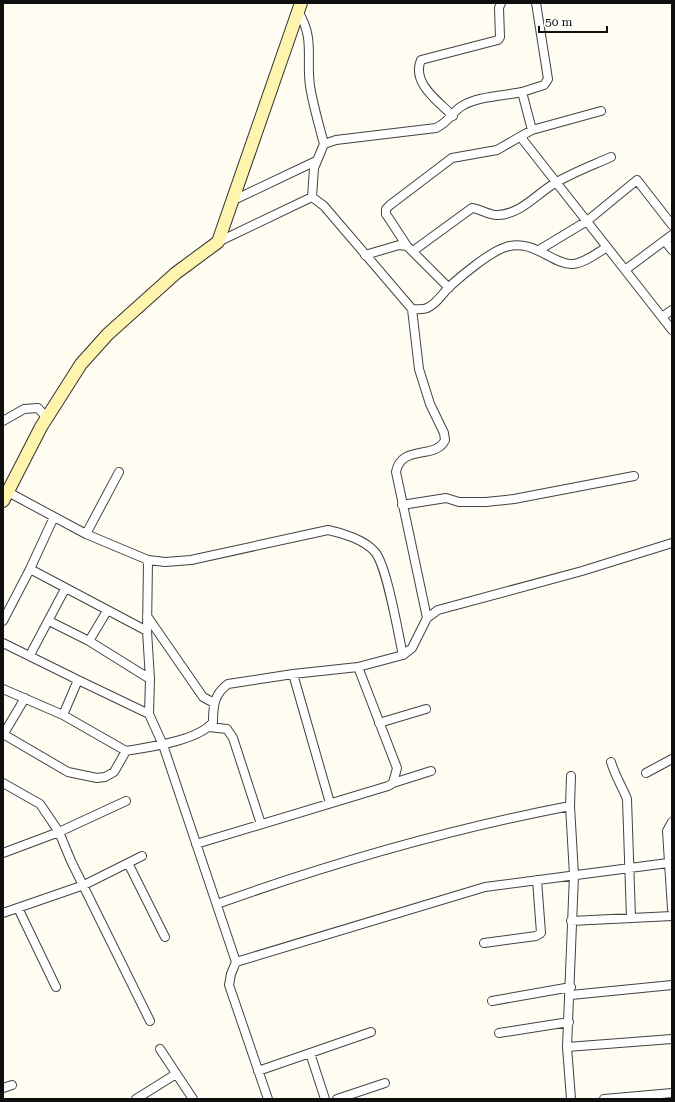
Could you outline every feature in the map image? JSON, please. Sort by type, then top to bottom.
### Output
[{"type":"street","points":[[453,116],[426,89],[421,80],[418,67],[421,60],[427,57],[498,40],[500,37],[499,8],[501,3]]},
{"type":"street","points":[[324,144],[336,140],[436,128],[453,116],[461,107],[472,102],[522,92],[544,85],[548,79],[536,3]]},
{"type":"street","points":[[300,7],[310,42],[310,85],[324,144],[314,168],[312,197]]},
{"type":"street","points":[[218,242],[234,200],[300,7]]},
{"type":"street","points":[[522,92],[532,130]]},
{"type":"street","points":[[449,288],[410,249],[386,214],[386,209],[452,158],[497,150],[532,130],[601,111]]},
{"type":"street","points":[[523,134],[522,140],[672,330]]},
{"type":"street","points":[[410,249],[472,208],[480,209],[495,215],[505,214],[529,203],[556,182],[611,157]]},
{"type":"street","points":[[234,200],[316,161]]},
{"type":"street","points":[[539,250],[587,221],[637,180],[672,225]]},
{"type":"street","points":[[312,197],[218,242],[176,273],[108,334],[81,364],[47,418],[5,497],[54,517],[86,534],[148,560],[165,562],[191,560],[328,530],[340,532],[368,545],[375,552],[383,569],[403,655]]},
{"type":"street","points":[[312,197],[324,206],[412,310],[419,369],[430,404],[444,433],[445,440],[440,447],[403,458],[397,464],[396,472],[426,618]]},
{"type":"street","points":[[625,270],[672,235]]},
{"type":"street","points":[[665,241],[672,250]]},
{"type":"street","points":[[365,255],[399,245],[410,249]]},
{"type":"street","points":[[412,310],[427,309],[449,288],[496,251],[506,246],[519,245],[539,250],[566,264],[573,264],[607,247]]},
{"type":"street","points":[[662,317],[672,310]]},
{"type":"street","points":[[3,421],[31,407],[38,408],[47,418]]},
{"type":"street","points":[[86,534],[119,472]]},
{"type":"street","points":[[402,505],[446,498],[465,502],[500,500],[634,476]]},
{"type":"street","points":[[3,621],[30,570],[54,517]]},
{"type":"street","points":[[3,689],[63,715],[126,751],[163,745],[202,732],[209,727],[213,722],[214,703],[220,690],[228,684],[293,674],[358,667],[403,655],[412,648],[426,618],[438,610],[582,571],[672,543]]},
{"type":"street","points":[[148,560],[146,631],[150,679],[149,714],[163,745],[236,962],[231,974],[229,985],[268,1099]]},
{"type":"street","points":[[30,570],[146,631]]},
{"type":"street","points":[[30,655],[65,589]]},
{"type":"street","points":[[89,641],[107,610]]},
{"type":"street","points":[[147,616],[203,697],[214,703]]},
{"type":"street","points":[[48,621],[89,641],[150,679]]},
{"type":"street","points":[[3,643],[149,714]]},
{"type":"street","points":[[358,667],[397,768],[394,783]]},
{"type":"street","points":[[293,674],[330,803]]},
{"type":"street","points":[[63,715],[78,680]]},
{"type":"street","points":[[25,698],[3,735],[68,772],[97,778],[105,777],[114,772],[126,751]]},
{"type":"street","points":[[379,723],[426,709]]},
{"type":"street","points":[[209,727],[227,730],[233,738],[261,824]]},
{"type":"street","points":[[646,773],[672,759]]},
{"type":"street","points":[[611,762],[616,777],[623,788],[627,799],[631,868],[631,918]]},
{"type":"street","points":[[196,844],[431,771]]},
{"type":"street","points":[[571,776],[570,806],[574,875],[571,921],[571,991],[568,1047],[571,1099]]},
{"type":"street","points":[[3,783],[40,804],[59,832],[71,861],[150,1021]]},
{"type":"street","points":[[3,853],[59,832],[126,801]]},
{"type":"street","points":[[217,904],[299,875],[496,820],[570,806]]},
{"type":"street","points":[[672,822],[669,831],[668,863],[672,909]]},
{"type":"street","points":[[3,913],[84,885],[142,856]]},
{"type":"street","points":[[128,863],[165,937]]},
{"type":"street","points":[[236,962],[485,887],[668,863]]},
{"type":"street","points":[[484,943],[536,936],[541,933],[537,880]]},
{"type":"street","points":[[18,908],[56,987]]},
{"type":"street","points":[[571,921],[672,916]]},
{"type":"street","points":[[492,1001],[571,991],[672,985]]},
{"type":"street","points":[[499,1033],[569,1022]]},
{"type":"street","points":[[258,1071],[371,1032]]},
{"type":"street","points":[[568,1047],[672,1039]]},
{"type":"street","points":[[160,1049],[193,1099]]},
{"type":"street","points":[[310,1053],[325,1099]]},
{"type":"street","points":[[136,1099],[176,1074]]},
{"type":"street","points":[[337,1099],[385,1083]]},
{"type":"street","points":[[3,1088],[12,1086]]},
{"type":"street","points":[[604,1099],[672,1093]]}]
